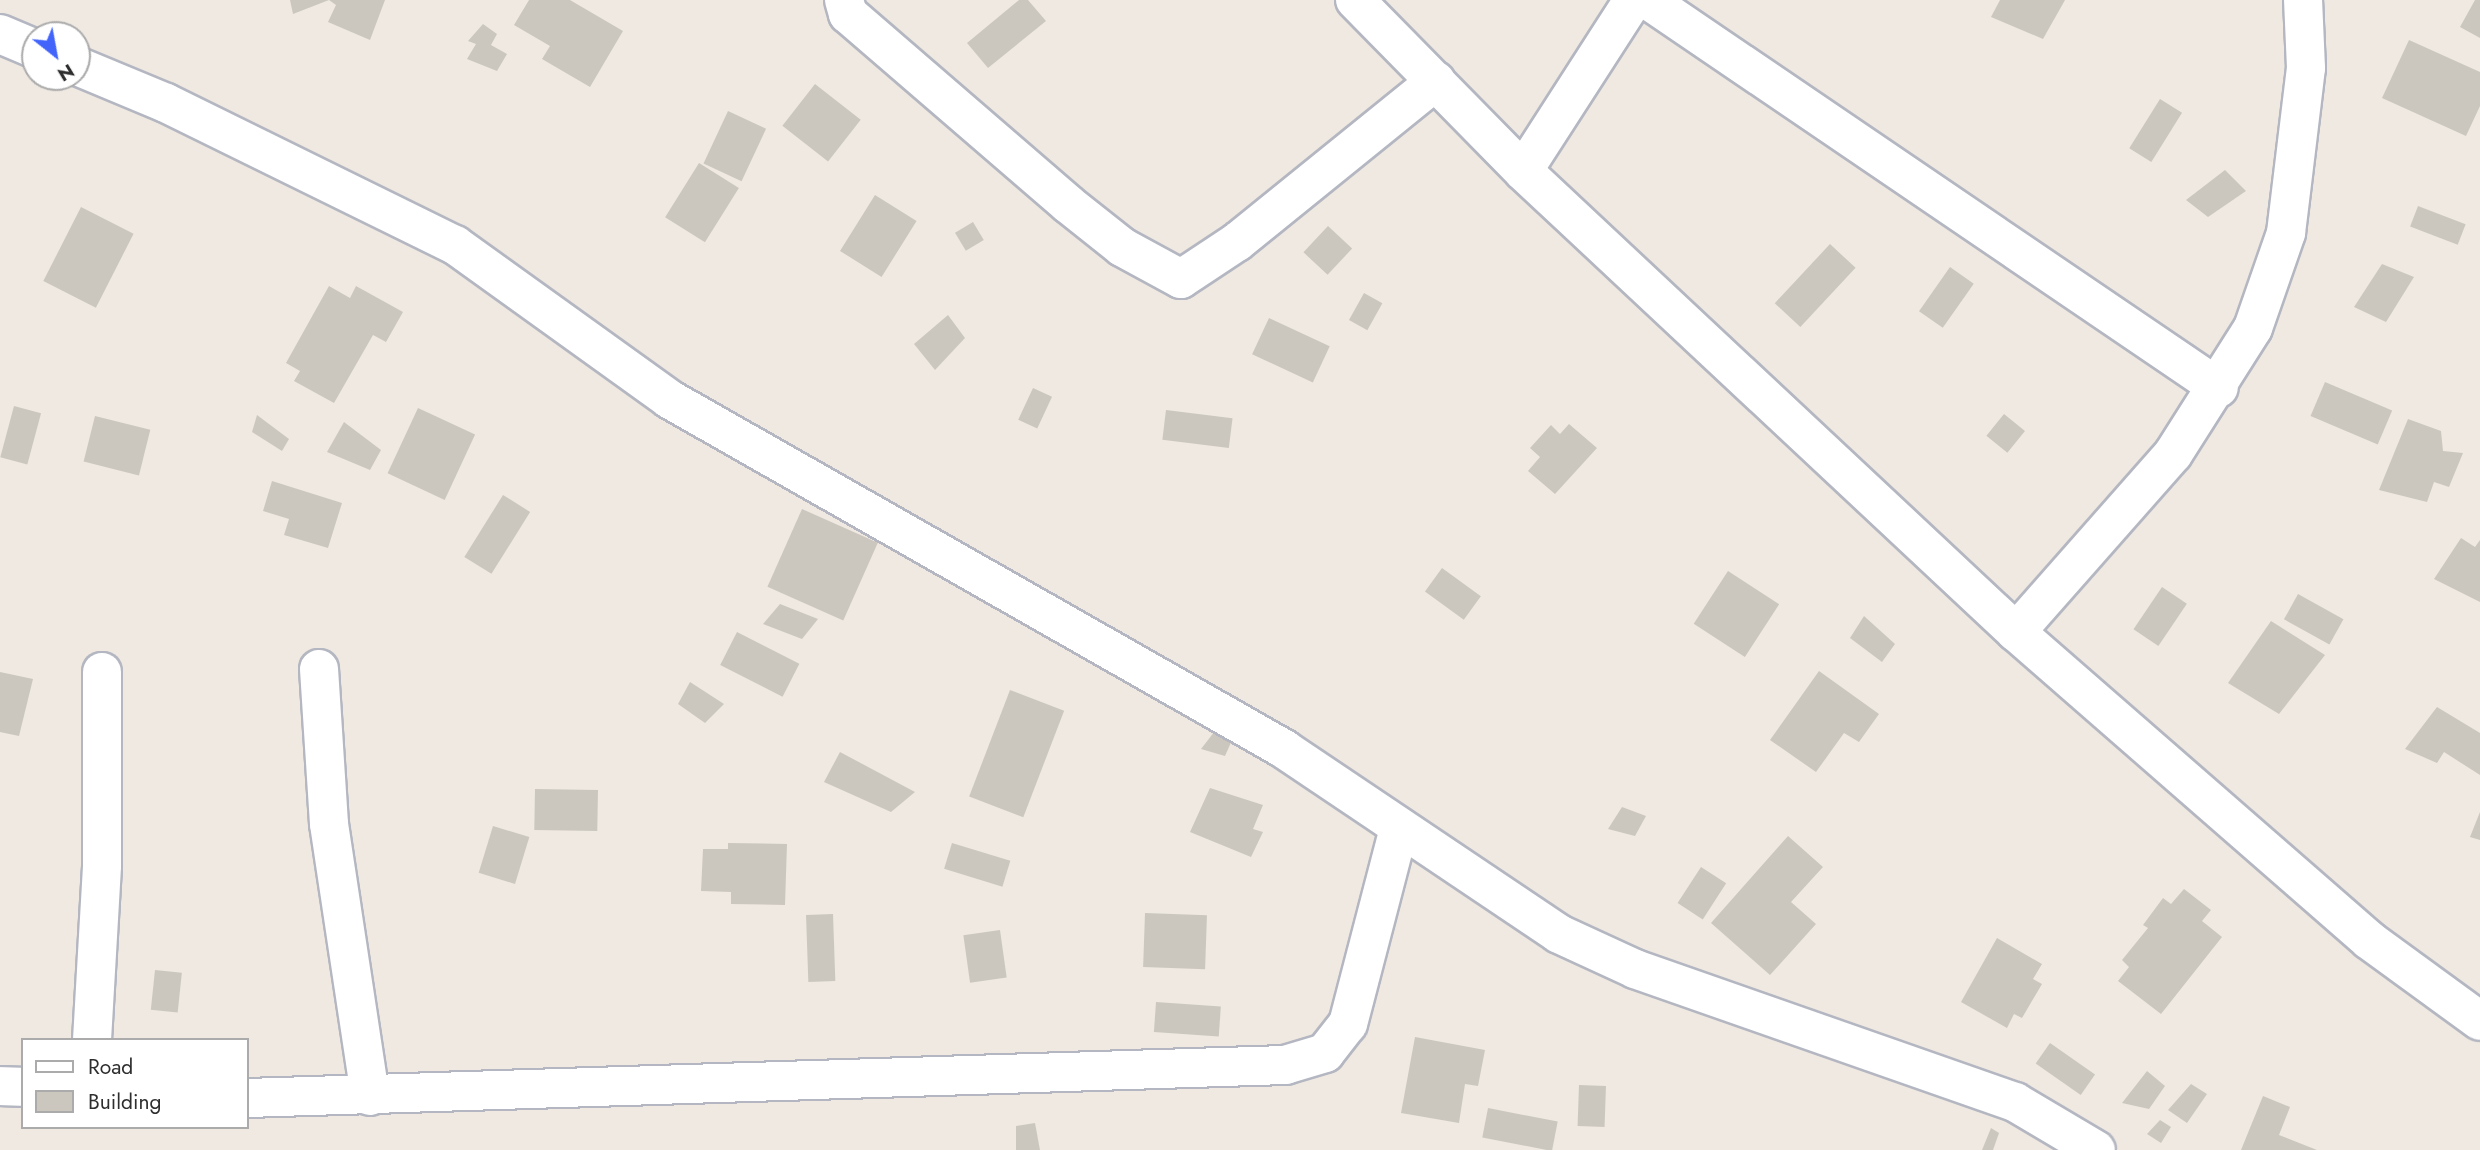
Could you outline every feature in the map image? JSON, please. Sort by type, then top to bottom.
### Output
[{"type":"street","points":[[844,0],[848,14],[1068,204],[1122,247],[1181,279],[1237,242],[1436,81]]},
{"type":"street","points":[[1355,0],[1523,171],[2016,632],[2369,940],[2480,1021]]},
{"type":"street","points":[[1523,171],[1633,0]]},
{"type":"street","points":[[1648,0],[2219,388]]},
{"type":"street","points":[[2016,632],[2173,454],[2219,388],[2253,328],[2286,233],[2306,68],[2303,0]]},
{"type":"street","points":[[0,34],[21,43]]},
{"type":"street","points":[[91,72],[166,103],[455,245],[670,399],[1284,750],[1559,934],[1635,969],[2015,1102],[2096,1150]]},
{"type":"street","points":[[319,668],[330,824],[370,1096]]},
{"type":"street","points":[[92,1038],[102,865],[103,671]]},
{"type":"street","points":[[248,1098],[1286,1065],[1325,1053],[1348,1024],[1399,828]]},
{"type":"street","points":[[0,1086],[21,1087]]},
{"type":"building","points":[[290,0],[329,0],[293,14]]},
{"type":"building","points":[[329,0],[385,0],[370,40],[328,22],[336,5]]},
{"type":"building","points":[[529,0],[570,0],[623,31],[590,87],[542,59],[550,46],[514,25]]},
{"type":"building","points":[[1019,0],[1028,0],[1046,21],[988,68],[967,43]]},
{"type":"building","points":[[2000,0],[2065,0],[2043,39],[1991,17]]},
{"type":"building","points":[[2475,0],[2480,0],[2480,38],[2460,27]]},
{"type":"building","points":[[483,24],[497,34],[491,45],[507,54],[497,71],[467,59],[476,44],[468,41]]},
{"type":"building","points":[[2409,40],[2480,72],[2480,106],[2466,136],[2382,98]]},
{"type":"building","points":[[815,84],[861,120],[828,161],[782,126]]},
{"type":"building","points":[[2160,99],[2182,113],[2151,162],[2129,148]]},
{"type":"building","points":[[728,111],[766,129],[742,181],[703,164]]},
{"type":"building","points":[[699,163],[739,188],[705,242],[665,217]]},
{"type":"building","points":[[2225,170],[2246,191],[2208,217],[2186,200]]},
{"type":"building","points":[[875,195],[917,221],[882,277],[840,251]]},
{"type":"building","points":[[2418,206],[2466,224],[2458,245],[2410,227]]},
{"type":"building","points":[[81,207],[134,234],[96,308],[43,281]]},
{"type":"building","points":[[973,222],[984,240],[966,251],[955,233]]},
{"type":"building","points":[[1328,226],[1352,249],[1328,275],[1303,252]]},
{"type":"building","points":[[1830,244],[1856,268],[1800,327],[1775,303]]},
{"type":"building","points":[[2382,264],[2414,277],[2386,322],[2354,307]]},
{"type":"building","points":[[1950,267],[1974,284],[1943,328],[1919,311]]},
{"type":"building","points":[[329,286],[350,298],[356,286],[403,312],[386,342],[373,335],[334,403],[294,381],[300,371],[286,363]]},
{"type":"building","points":[[1364,293],[1382,303],[1367,330],[1349,320]]},
{"type":"building","points":[[948,315],[965,338],[935,370],[914,344]]},
{"type":"building","points":[[1269,318],[1330,346],[1313,383],[1252,354]]},
{"type":"building","points":[[2325,382],[2392,411],[2378,445],[2311,416]]},
{"type":"building","points":[[1033,388],[1052,397],[1037,429],[1018,420]]},
{"type":"building","points":[[14,406],[41,413],[27,464],[0,457]]},
{"type":"building","points":[[418,408],[475,435],[445,500],[388,473]]},
{"type":"building","points":[[1166,410],[1233,418],[1229,448],[1162,440]]},
{"type":"building","points":[[2004,414],[2025,431],[2007,453],[1986,436]]},
{"type":"building","points":[[257,415],[289,439],[282,451],[252,432]]},
{"type":"building","points":[[95,416],[150,430],[139,475],[84,462]]},
{"type":"building","points":[[2408,419],[2441,431],[2443,451],[2463,453],[2449,487],[2434,482],[2427,502],[2379,490]]},
{"type":"building","points":[[344,422],[381,450],[370,470],[327,452]]},
{"type":"building","points":[[1569,424],[1597,448],[1555,494],[1528,471],[1540,457],[1530,448],[1551,425],[1560,434]]},
{"type":"building","points":[[272,481],[342,503],[328,548],[284,535],[289,519],[263,511]]},
{"type":"building","points":[[503,495],[530,512],[491,574],[464,557]]},
{"type":"building","points":[[802,509],[878,543],[843,620],[767,587]]},
{"type":"building","points":[[2461,538],[2475,547],[2480,540],[2480,602],[2434,579]]},
{"type":"building","points":[[1442,568],[1481,596],[1464,620],[1425,591]]},
{"type":"building","points":[[1728,571],[1779,604],[1745,657],[1694,624]]},
{"type":"building","points":[[2162,587],[2187,604],[2158,646],[2133,629]]},
{"type":"building","points":[[2298,594],[2343,619],[2329,645],[2284,619]]},
{"type":"building","points":[[780,604],[818,619],[802,639],[763,624]]},
{"type":"building","points":[[1864,616],[1895,644],[1882,662],[1850,638]]},
{"type":"building","points":[[2271,621],[2325,655],[2279,714],[2228,683]]},
{"type":"building","points":[[737,632],[799,664],[783,697],[720,665]]},
{"type":"building","points":[[1819,671],[1879,714],[1859,742],[1844,733],[1816,772],[1770,740]]},
{"type":"building","points":[[0,672],[33,679],[19,736],[0,732]]},
{"type":"building","points":[[690,682],[724,704],[705,723],[678,704]]},
{"type":"building","points":[[1010,690],[1064,711],[1023,817],[969,796]]},
{"type":"building","points":[[2437,707],[2480,733],[2480,775],[2444,752],[2437,763],[2405,749]]},
{"type":"building","points":[[1218,727],[1233,738],[1225,756],[1201,749]]},
{"type":"building","points":[[840,752],[915,792],[891,812],[824,782]]},
{"type":"building","points":[[1210,788],[1263,805],[1253,829],[1263,832],[1251,857],[1190,832]]},
{"type":"building","points":[[535,789],[598,790],[597,831],[534,830]]},
{"type":"building","points":[[1622,807],[1646,816],[1635,836],[1608,829]]},
{"type":"building","points":[[2480,812],[2480,840],[2470,837]]},
{"type":"building","points":[[493,826],[529,837],[515,884],[479,873]]},
{"type":"building","points":[[1788,836],[1823,867],[1791,902],[1816,924],[1770,975],[1711,923]]},
{"type":"building","points":[[728,843],[787,844],[785,905],[731,904],[731,892],[701,891],[703,849],[728,849]]},
{"type":"building","points":[[952,843],[1010,861],[1002,887],[944,869]]},
{"type":"building","points":[[1701,867],[1726,883],[1703,919],[1678,903]]},
{"type":"building","points":[[2184,889],[2211,910],[2202,921],[2222,937],[2161,1014],[2118,981],[2129,967],[2122,960],[2148,928],[2143,925],[2163,898],[2171,904]]},
{"type":"building","points":[[1145,913],[1207,915],[1205,969],[1143,967]]},
{"type":"building","points":[[833,914],[835,981],[808,982],[806,915]]},
{"type":"building","points":[[1000,930],[1007,978],[970,983],[963,935]]},
{"type":"building","points":[[1997,938],[2042,964],[2033,979],[2042,984],[2022,1018],[2014,1014],[2007,1028],[1961,1002]]},
{"type":"building","points":[[155,970],[182,973],[178,1013],[151,1010]]},
{"type":"building","points":[[1156,1002],[1221,1007],[1219,1036],[1154,1032]]},
{"type":"building","points":[[1415,1037],[1485,1050],[1478,1086],[1465,1084],[1459,1123],[1401,1113]]},
{"type":"building","points":[[2050,1043],[2095,1075],[2081,1095],[2036,1063]]},
{"type":"building","points":[[2147,1071],[2165,1086],[2149,1109],[2122,1103]]},
{"type":"building","points":[[2191,1084],[2207,1094],[2187,1123],[2168,1110]]},
{"type":"building","points":[[1579,1085],[1606,1086],[1605,1127],[1578,1126]]},
{"type":"building","points":[[2263,1096],[2290,1107],[2279,1135],[2317,1150],[2241,1150]]},
{"type":"building","points":[[1488,1108],[1558,1122],[1552,1150],[1482,1137]]},
{"type":"building","points":[[2160,1120],[2171,1127],[2161,1143],[2147,1134]]},
{"type":"building","points":[[1035,1123],[1040,1150],[1016,1150],[1016,1126]]},
{"type":"building","points":[[1991,1128],[1999,1133],[1993,1150],[1982,1150]]}]
